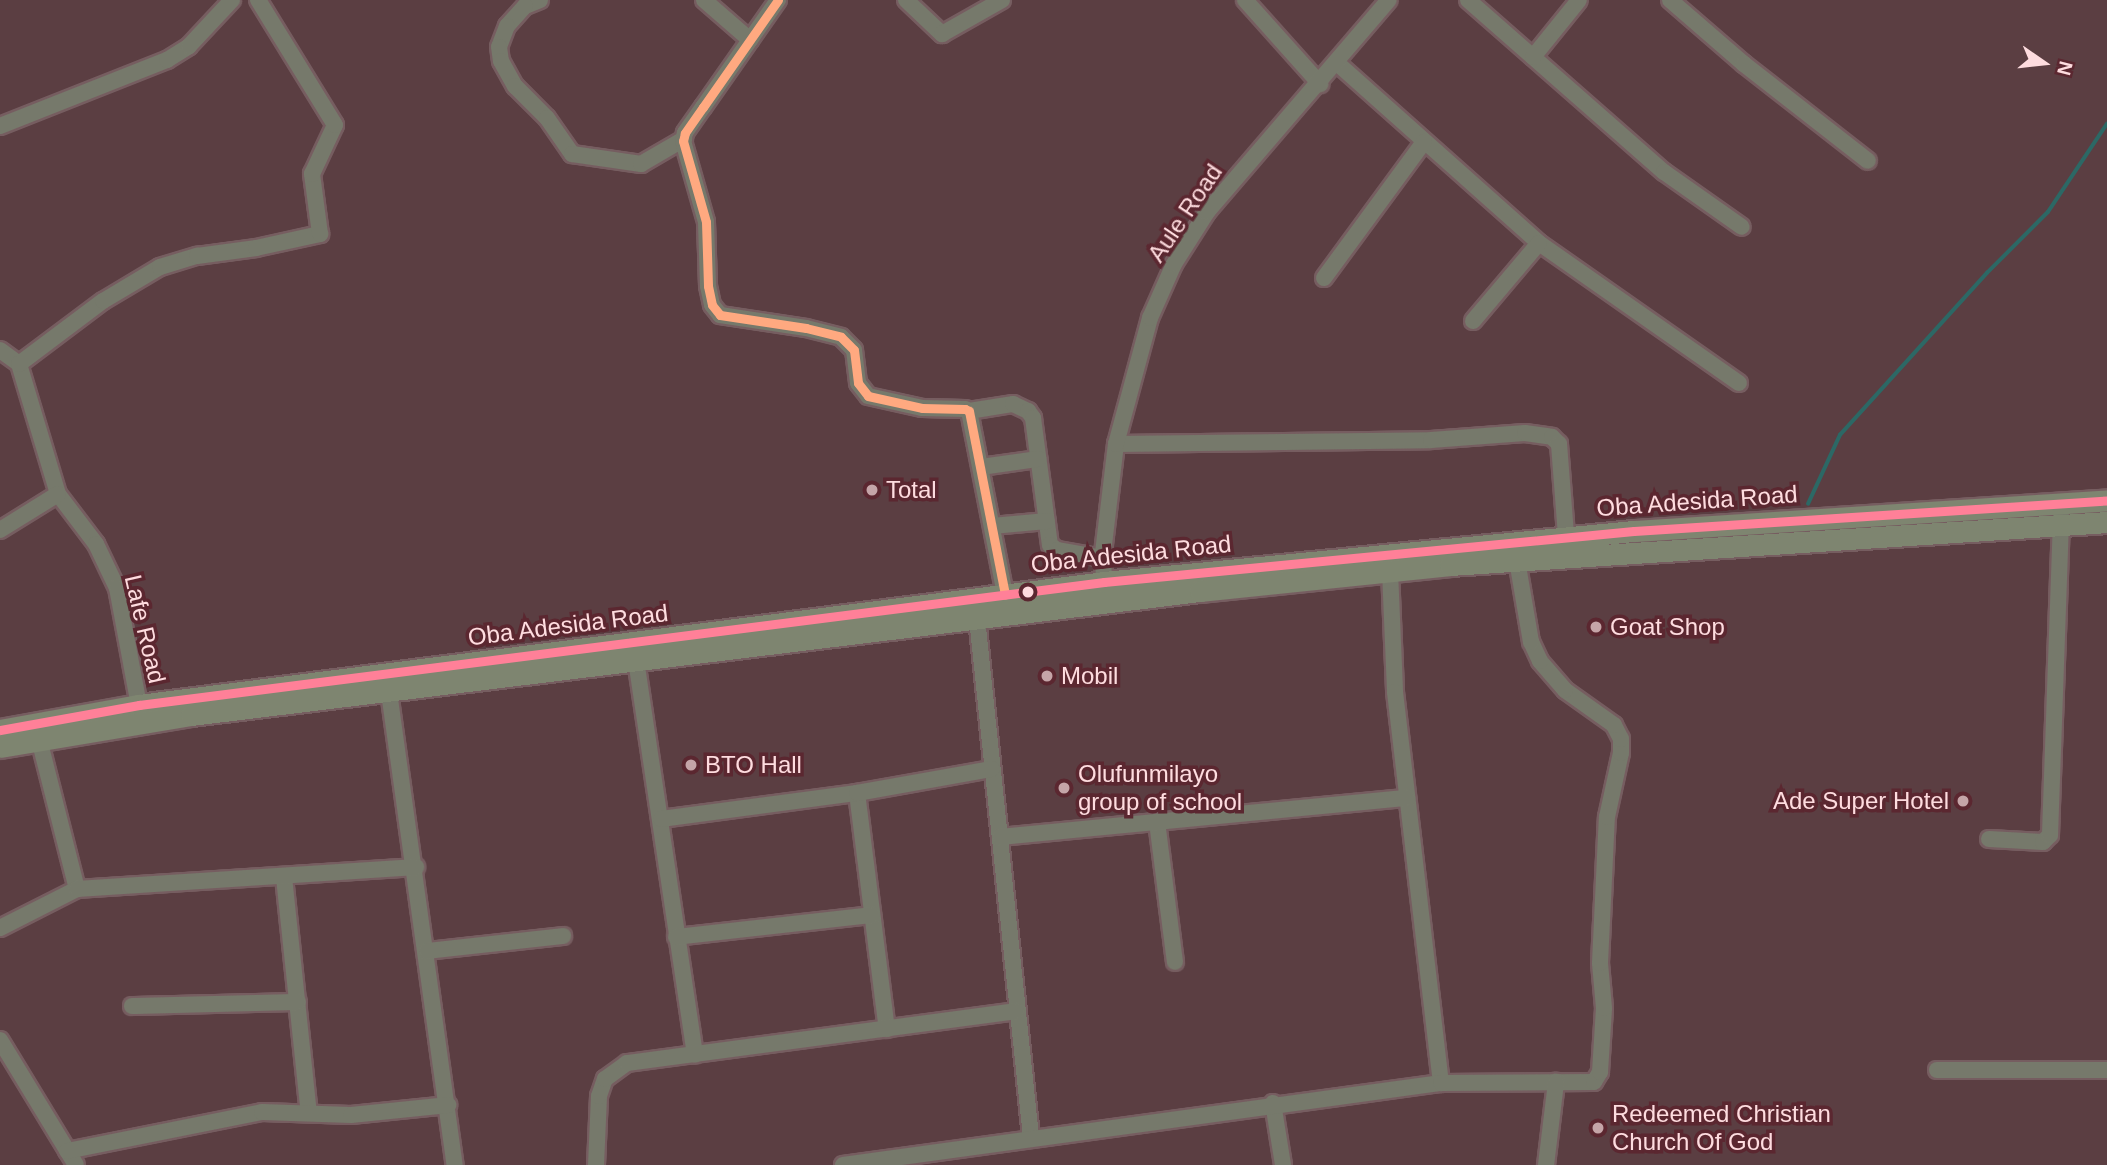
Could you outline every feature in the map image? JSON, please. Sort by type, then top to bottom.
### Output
[{"type":"main road","name":"Oba Adesida Road","points":[[0,730],[139,705],[356,687],[676,647],[1104,582],[1566,537],[1635,541],[2107,500]]},
{"type":"main road","points":[[0,747],[356,687],[389,692],[636,660],[676,647],[976,618],[1390,571],[1517,560],[1635,541],[2107,522]]},
{"type":"street","points":[[0,126],[167,60],[189,46],[232,0]]},
{"type":"street","points":[[19,364],[103,301],[160,267],[197,256],[256,248],[320,234],[312,174],[335,125],[258,0]]},
{"type":"street","points":[[540,0],[526,6],[507,26],[499,47],[501,61],[514,86],[557,130],[572,154],[641,164],[684,139],[778,0]]},
{"type":"street","points":[[704,0],[750,40]]},
{"type":"street","points":[[906,0],[942,34],[1002,0]]},
{"type":"street","points":[[1245,0],[1320,83]]},
{"type":"street","name":"Aule Road","points":[[1104,582],[1103,558],[1116,444],[1150,318],[1174,264],[1207,212],[1269,136],[1337,64],[1389,0]]},
{"type":"street","points":[[1468,0],[1664,172],[1742,227]]},
{"type":"street","points":[[1532,57],[1578,0]]},
{"type":"street","points":[[1670,0],[1744,64],[1868,161]]},
{"type":"street","points":[[1337,64],[1539,243],[1740,383]]},
{"type":"street","points":[[684,139],[706,222],[708,286],[715,312],[841,337],[854,350],[858,383],[868,396],[922,408],[969,411],[1013,404],[1022,406],[1033,418],[1052,549],[1103,558]]},
{"type":"street","points":[[1324,278],[1424,142]]},
{"type":"street","points":[[1473,321],[1539,243]]},
{"type":"street","points":[[0,350],[19,364],[58,494],[0,530]]},
{"type":"street","points":[[969,411],[1005,595]]},
{"type":"street","points":[[1116,444],[1431,440],[1525,433],[1552,436],[1559,444],[1566,537]]},
{"type":"street","points":[[982,467],[1038,459]]},
{"type":"street","name":"Lafe Road","points":[[58,494],[96,544],[117,588],[139,705]]},
{"type":"street","points":[[1989,839],[2043,842],[2050,835],[2061,502]]},
{"type":"street","points":[[992,526],[1047,521]]},
{"type":"street","points":[[843,1165],[912,1159],[1031,1137],[1273,1103],[1441,1083],[1594,1082],[1600,1072],[1604,1008],[1600,963],[1607,817],[1621,753],[1621,739],[1614,725],[1565,690],[1540,661],[1531,642],[1517,560]]},
{"type":"street","points":[[1390,571],[1393,668],[1441,1083]]},
{"type":"street","points":[[976,618],[1031,1137]]},
{"type":"street","points":[[636,660],[695,1055]]},
{"type":"street","points":[[389,692],[456,1165]]},
{"type":"street","points":[[39,739],[76,888]]},
{"type":"street","points":[[661,819],[857,793],[992,769]]},
{"type":"street","points":[[857,793],[887,1029]]},
{"type":"street","points":[[1000,836],[1407,798]]},
{"type":"street","points":[[1157,822],[1175,962]]},
{"type":"street","points":[[0,928],[76,888],[415,867]]},
{"type":"street","points":[[284,877],[309,1112]]},
{"type":"street","points":[[676,937],[872,915]]},
{"type":"street","points":[[427,951],[563,936]]},
{"type":"street","points":[[132,1006],[298,1002]]},
{"type":"street","points":[[596,1165],[599,1096],[605,1079],[627,1063],[1017,1011]]},
{"type":"street","points":[[0,1040],[72,1158],[248,1114],[309,1112],[351,1115],[448,1105]]},
{"type":"street","points":[[1937,1070],[2107,1070]]},
{"type":"street","points":[[1546,1165],[1556,1083]]},
{"type":"street","points":[[1273,1103],[1283,1165]]},
{"type":"waterway","points":[[1808,504],[1840,435],[1987,273],[2048,212],[2107,124]]},
{"type":"transit line","points":[[778,0],[685,133],[683,141],[706,222],[708,286],[712,305],[720,315],[806,328],[841,337],[854,350],[858,383],[868,396],[922,408],[969,411],[1005,595]]},
{"type":"transit line","points":[[0,730],[139,705],[1104,582],[1634,531],[2107,500]]},
{"type":"place","name":"Total","points":[[872,490]]},
{"type":"place","name":"Goat Shop","points":[[1596,627]]},
{"type":"place","name":"Mobil","points":[[1047,676]]},
{"type":"place","name":"BTO Hall","points":[[691,765]]},
{"type":"place","name":"Olufunmilayo group of school","points":[[1064,788]]},
{"type":"place","name":"Ade Super Hotel","points":[[1963,801]]},
{"type":"place","name":"Redeemed Christian Church Of God","points":[[1598,1128]]}]
